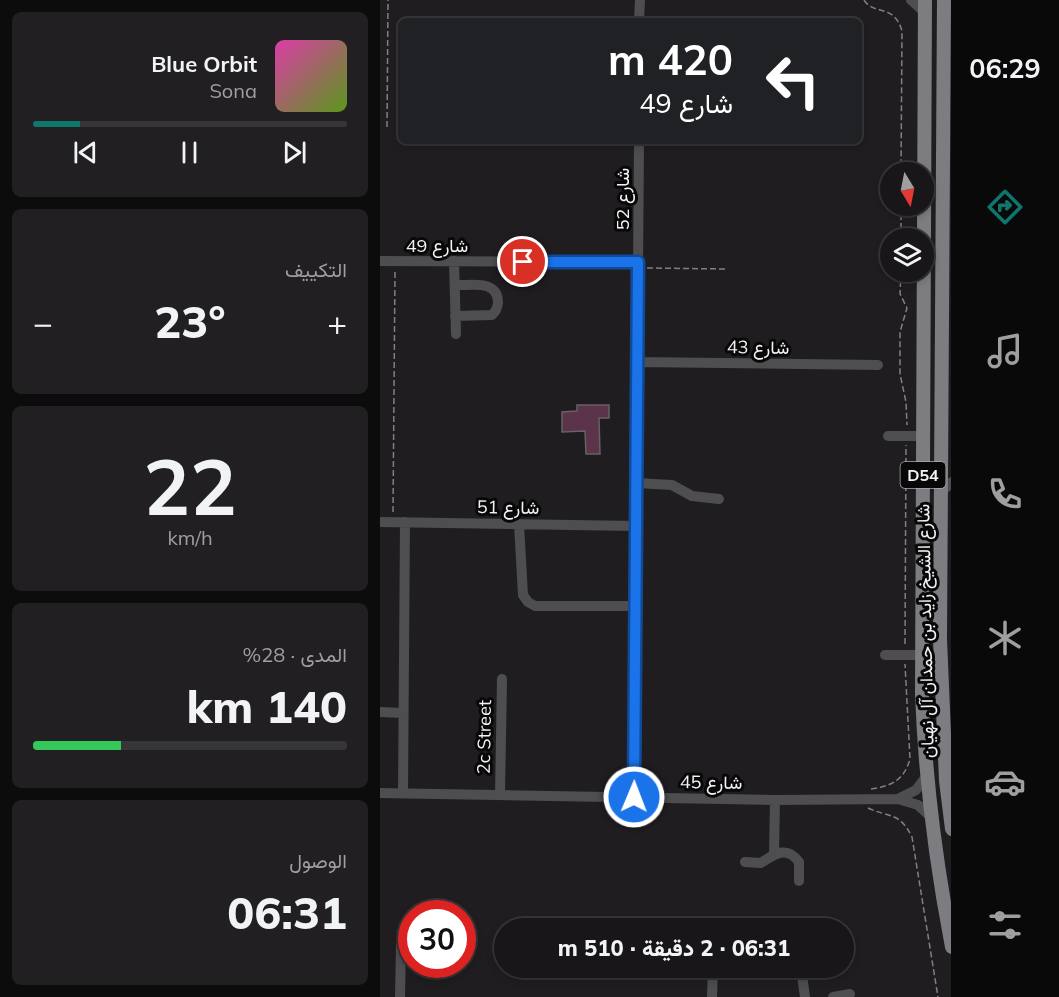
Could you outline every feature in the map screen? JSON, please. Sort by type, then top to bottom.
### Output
[{"type":"main road","name":"شارع الشيخ زايد بن حمدان آل نهيان","points":[[926,0],[923,720],[939,873],[952,947]]},
{"type":"main road","name":"شارع الشيخ زايد بن حمدان آل نهيان","points":[[944,0],[947,99],[940,493],[941,700],[946,781],[952,829]]},
{"type":"main road","points":[[923,634],[928,656],[930,693],[935,700],[941,700]]},
{"type":"main road","points":[[923,720],[929,719],[935,723],[939,756],[946,781]]},
{"type":"street","points":[[639,18],[640,0]]},
{"type":"street","points":[[911,0],[926,16]]},
{"type":"street","name":"شارع 52","points":[[634,797],[639,144]]},
{"type":"street","name":"شارع 49","points":[[380,261],[638,265]]},
{"type":"street","points":[[454,261],[456,334]]},
{"type":"street","points":[[455,285],[490,286],[496,291],[498,298],[497,308],[491,315],[455,316]]},
{"type":"street","name":"شارع 43","points":[[637,362],[878,365]]},
{"type":"street","points":[[888,436],[923,436]]},
{"type":"street","points":[[941,454],[952,466]]},
{"type":"street","points":[[940,493],[952,482]]},
{"type":"street","points":[[636,483],[672,485],[692,496],[719,499]]},
{"type":"street","name":"شارع 51","points":[[380,522],[636,525]]},
{"type":"street","points":[[403,793],[405,522]]},
{"type":"street","points":[[519,524],[523,595],[528,602],[535,606],[635,606]]},
{"type":"street","points":[[885,655],[922,655]]},
{"type":"street","name":"2c Street","points":[[500,795],[502,679]]},
{"type":"street","points":[[380,712],[403,713]]},
{"type":"street","points":[[898,799],[916,790],[928,774]]},
{"type":"street","name":"شارع 45","points":[[380,793],[775,800],[898,799],[918,805],[933,819]]},
{"type":"street","points":[[774,854],[775,800]]},
{"type":"street","points":[[745,862],[761,863],[774,854],[786,852],[796,858],[800,868],[799,881]]},
{"type":"street","points":[[400,978],[400,997]]},
{"type":"street","points":[[712,997],[713,978]]},
{"type":"street","points":[[802,978],[805,997]]},
{"type":"street","points":[[833,997],[850,994]]},
{"type":"path","points":[[387,127],[388,0]]},
{"type":"path","points":[[864,0],[871,7],[896,18],[902,31],[901,162]]},
{"type":"path","points":[[393,522],[395,261]]},
{"type":"path","points":[[638,265],[728,269]]},
{"type":"building","points":[[577,405],[609,405],[609,418],[599,418],[600,454],[586,454],[585,431],[562,432],[562,412],[577,411]]},
{"type":"route","points":[[523,262],[638,262],[634,797]]}]
